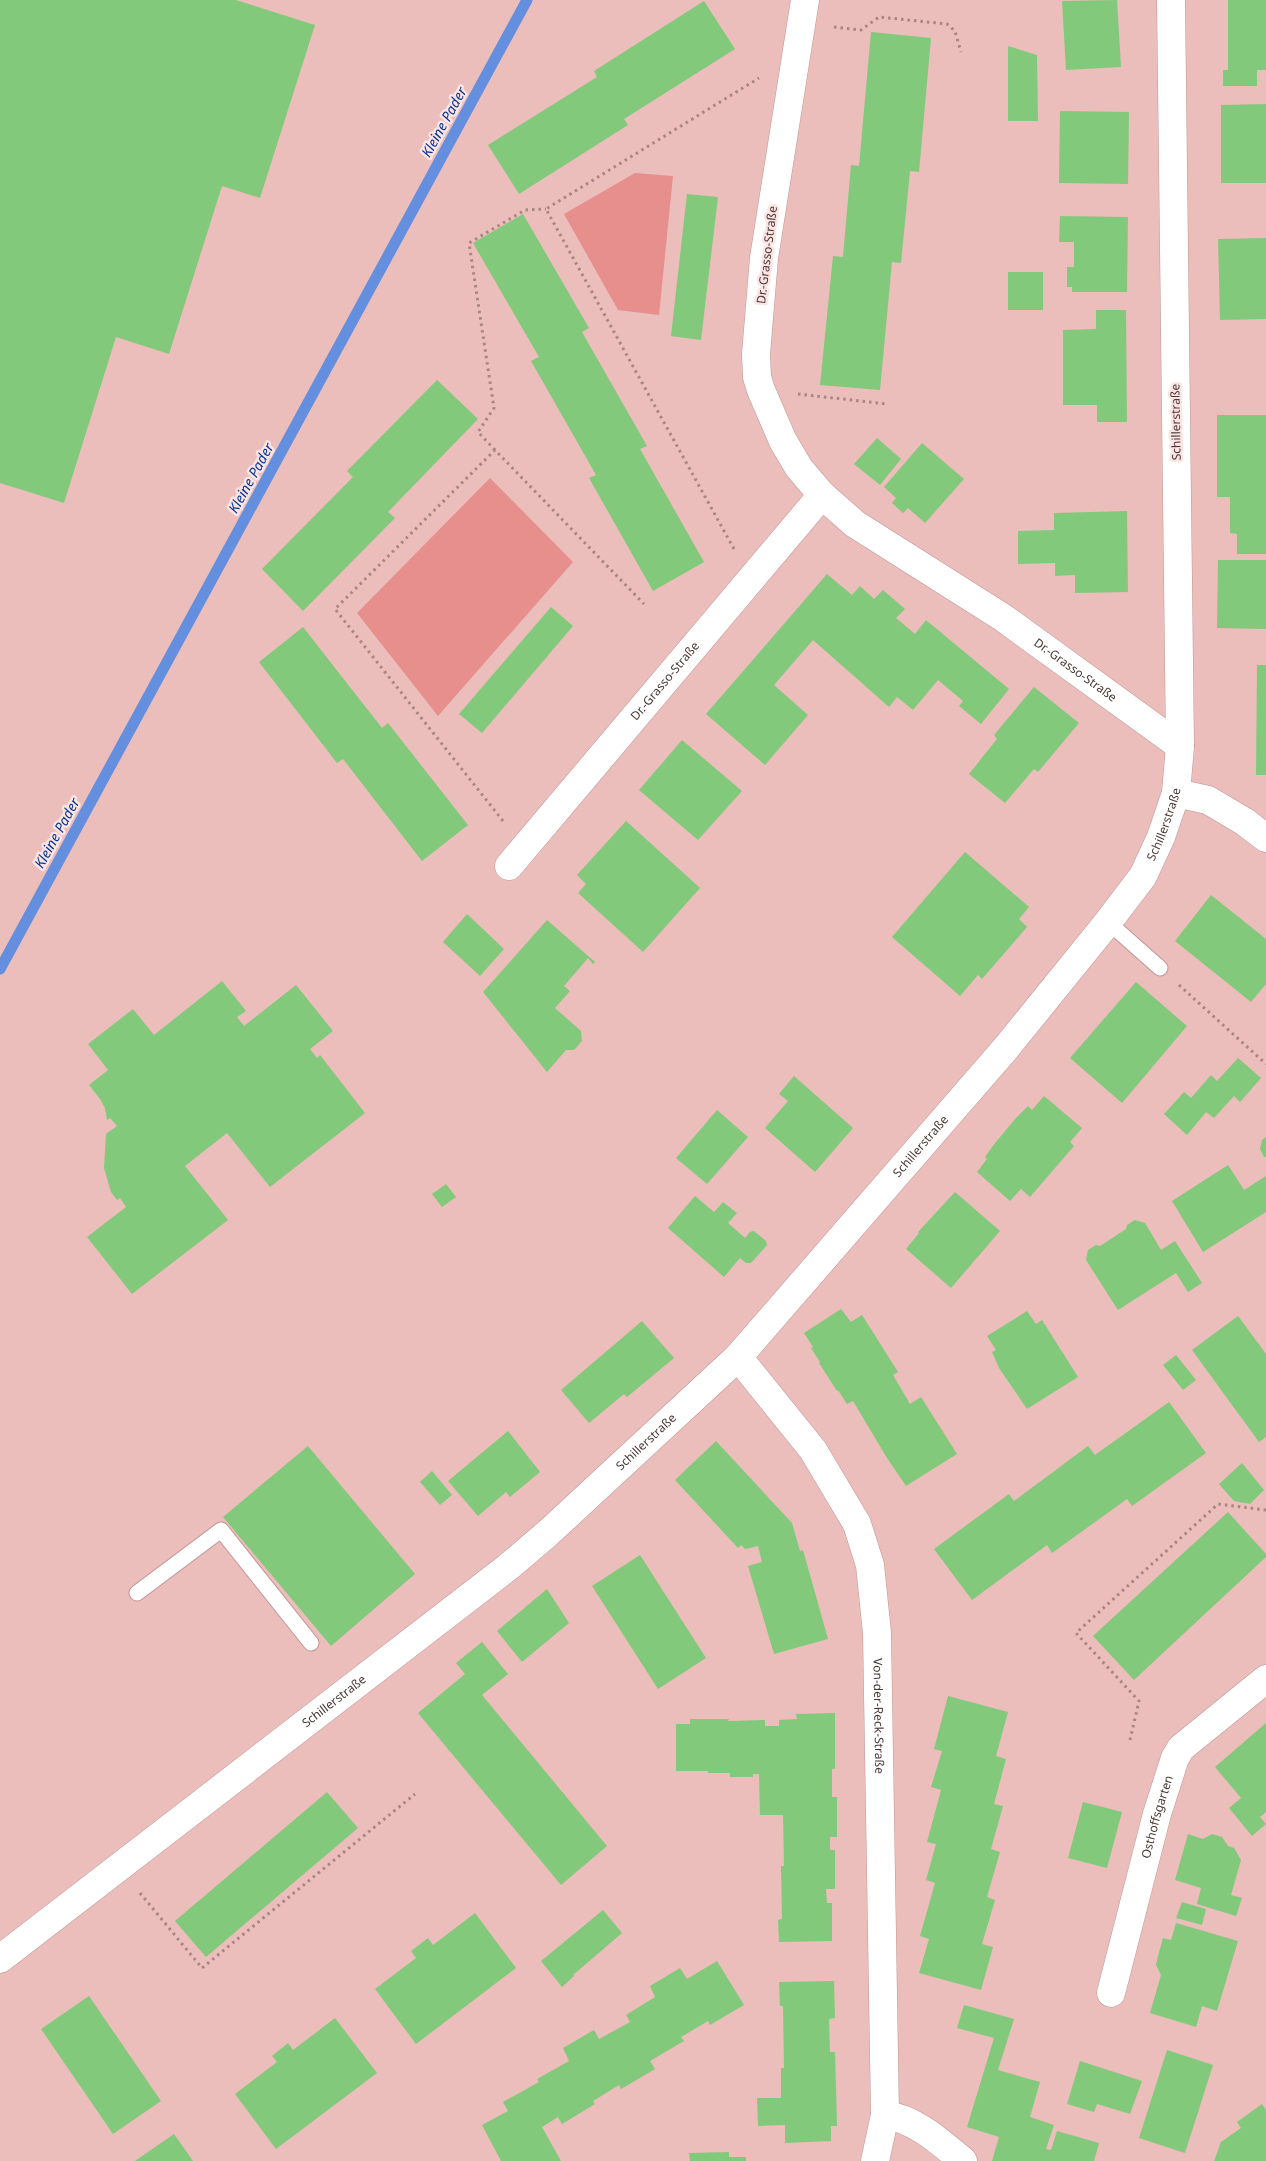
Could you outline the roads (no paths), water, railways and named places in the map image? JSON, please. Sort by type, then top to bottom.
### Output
[{"type":"street","name":"Schillerstraße","points":[[0,1958],[508,1567],[548,1533],[738,1357],[1006,1048],[1143,876],[1161,836],[1176,793],[1180,746],[1171,0]]},
{"type":"street","name":"Dr.-Grasso-Straße","points":[[803,11],[764,267],[756,354],[757,377],[761,390],[783,441],[799,468],[822,495],[855,524],[1002,617],[1180,746]]},
{"type":"street","name":"Dr.-Grasso-Straße","points":[[509,866],[822,495]]},
{"type":"street","points":[[1176,793],[1208,800],[1245,822],[1266,838]]},
{"type":"street","name":"Von-der-Reck-Straße","points":[[738,1357],[813,1450],[857,1524],[870,1565],[877,1633],[886,2115],[875,2161]]},
{"type":"street","name":"Osthoffsgarten","points":[[1111,1992],[1157,1814],[1175,1758],[1181,1748],[1266,1679]]},
{"type":"street","points":[[886,2115],[898,2116],[927,2132],[963,2161]]},
{"type":"lane","points":[[1108,922],[1160,968]]},
{"type":"lane","points":[[138,1593],[221,1530],[311,1643]]},
{"type":"waterway","name":"Kleine Pader","points":[[0,969],[527,0]]}]
